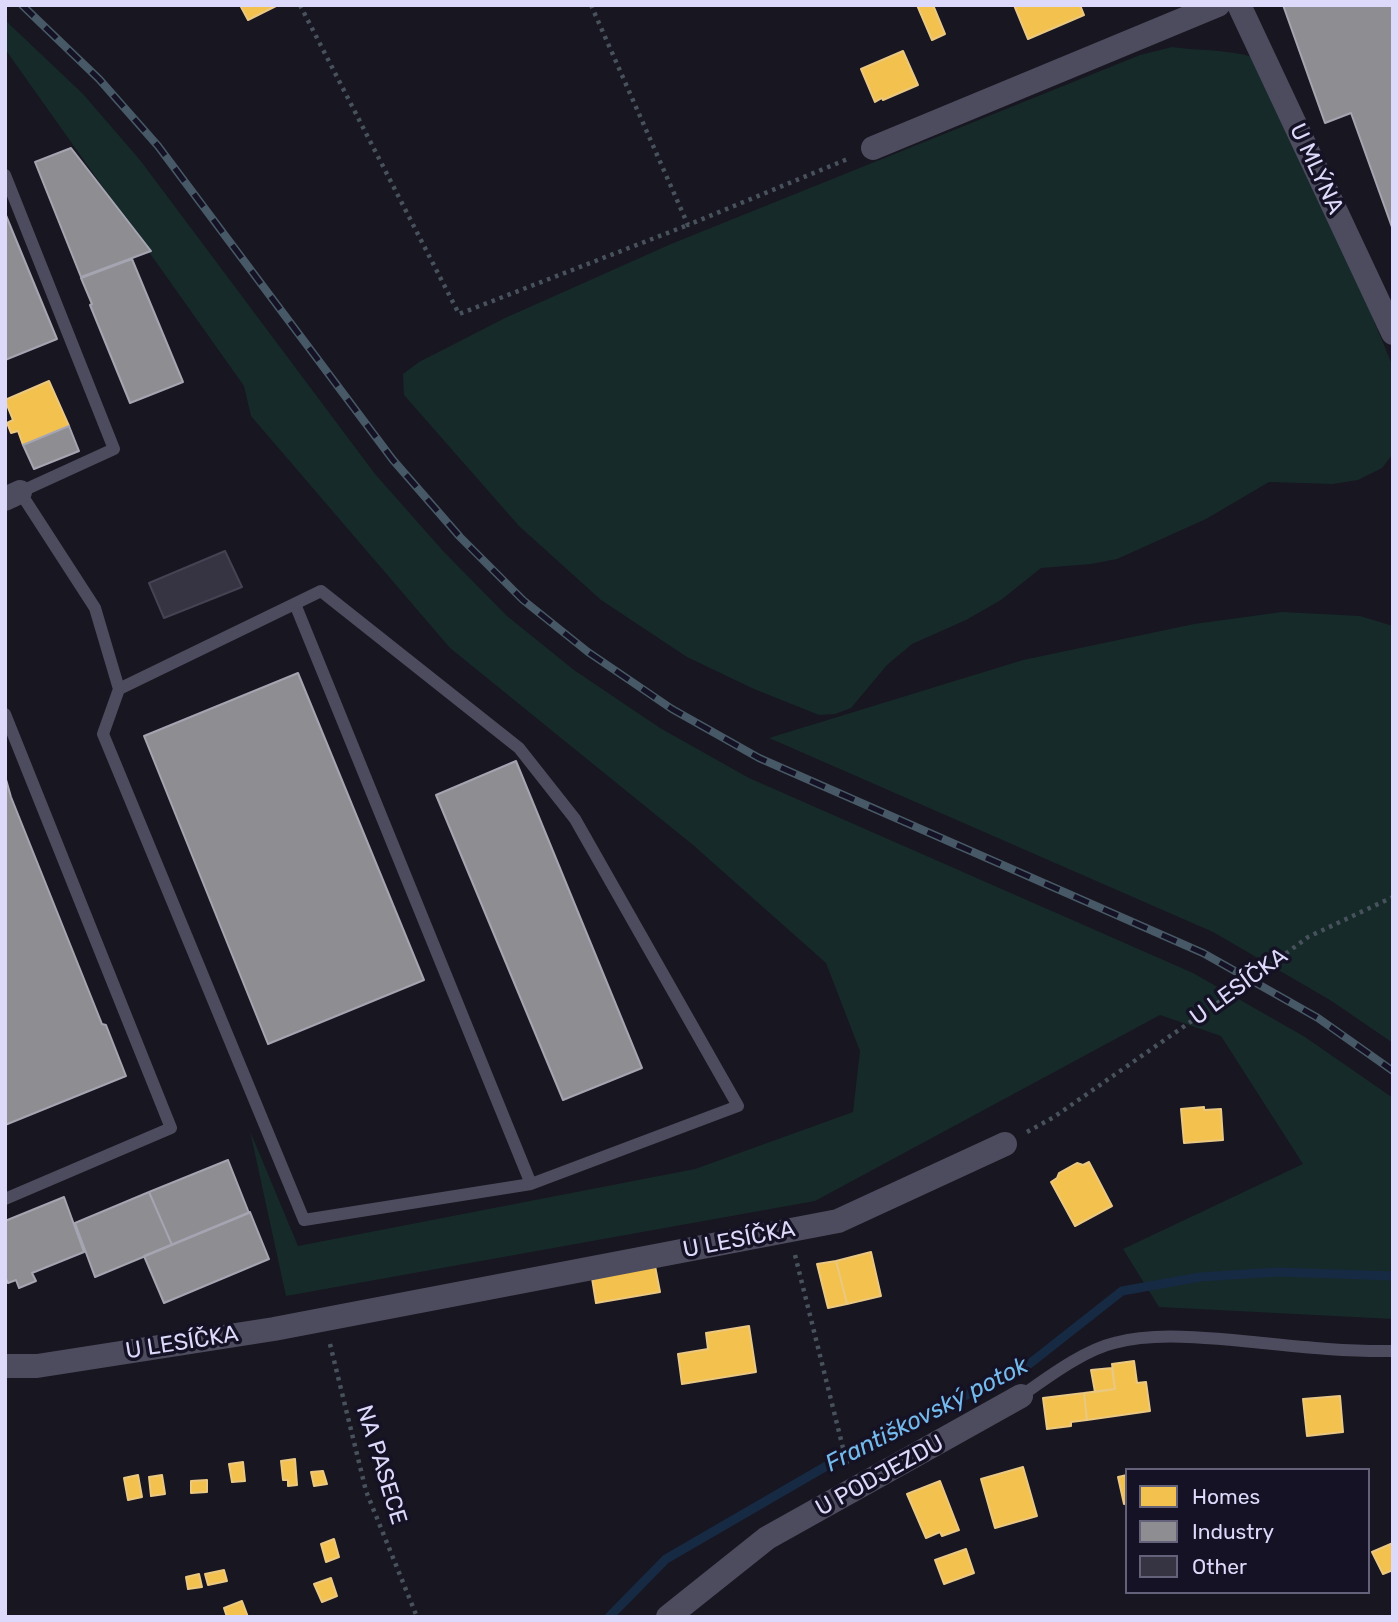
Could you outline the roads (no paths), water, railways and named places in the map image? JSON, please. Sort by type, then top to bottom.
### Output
[{"type":"street","points":[[873,148],[1218,5]]},
{"type":"street","name":"U MLÝNA","points":[[1239,5],[1393,333]]},
{"type":"street","name":"U LESÍČKA","points":[[5,1366],[37,1366],[324,1319],[838,1221],[1004,1143]]},
{"type":"street","name":"U PODJEZDU","points":[[667,1617],[767,1538],[1021,1396]]},
{"type":"lane","points":[[5,175],[114,449],[13,496],[95,608],[120,689],[103,734],[304,1220],[531,1184],[738,1106],[575,819],[519,748],[321,591],[120,689]]},
{"type":"lane","points":[[295,604],[531,1184]]},
{"type":"lane","points":[[5,714],[171,1128],[5,1199]]},
{"type":"lane","name":"U PODJEZDU","points":[[1021,1396],[1068,1364],[1111,1343],[1139,1338],[1197,1337],[1362,1352],[1393,1351]]},
{"type":"waterway","name":"Františkovský potok","points":[[609,1617],[666,1559],[854,1450],[1028,1365],[1122,1291],[1200,1277],[1277,1272],[1393,1276]]},
{"type":"railway","points":[[22,5],[99,79],[158,146],[393,460],[460,537],[523,600],[588,652],[672,709],[759,758],[1203,953],[1318,1018],[1393,1071]]}]
